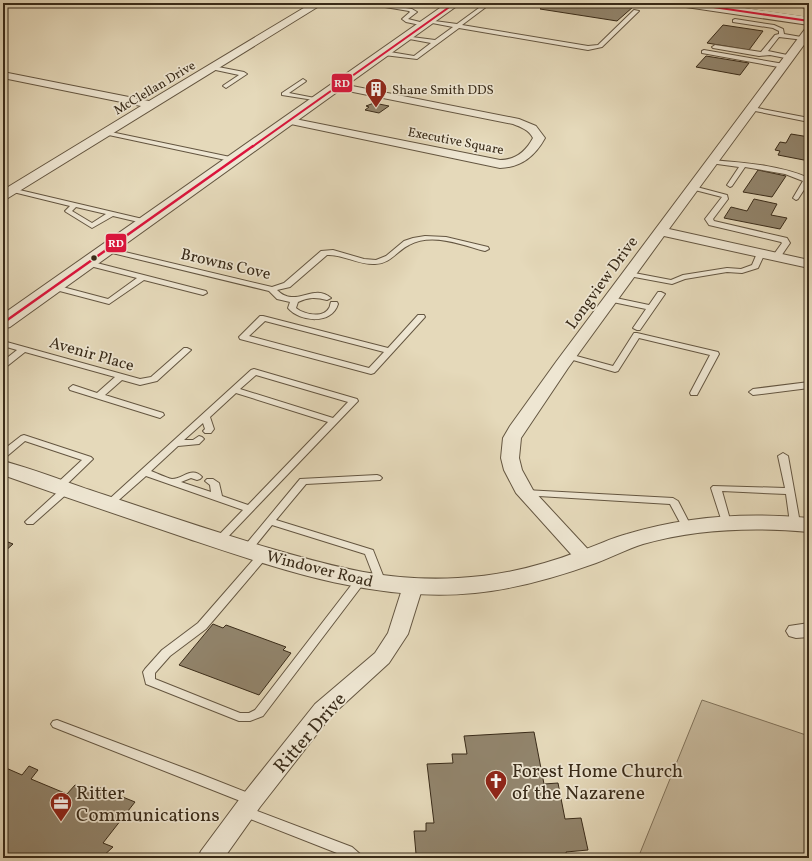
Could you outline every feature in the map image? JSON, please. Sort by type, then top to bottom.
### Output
[{"type":"highway","points":[[738,3],[809,13]]},
{"type":"highway","points":[[792,3],[809,5]]},
{"type":"street","name":"McClellan Drive","points":[[7,192],[319,3]]},
{"type":"street","points":[[4,321],[108,250],[235,160],[427,23],[452,3]]},
{"type":"street","points":[[686,3],[809,21]]},
{"type":"street","name":"Longview Drive","points":[[586,558],[525,494],[513,470],[510,458],[512,438],[516,430],[568,356],[806,34]]},
{"type":"street","points":[[3,75],[16,68]]},
{"type":"street","points":[[3,75],[151,105]]},
{"type":"street","name":"Executive Square","points":[[290,120],[500,164],[510,164],[519,161],[536,144],[539,138],[537,133],[531,127],[515,121],[337,86]]},
{"type":"street","points":[[660,231],[809,264]]},
{"type":"street","name":"Windover Road","points":[[3,468],[255,552],[338,576],[370,582],[413,586],[490,583],[545,571],[652,534],[687,528],[726,523],[802,524]]},
{"type":"street","name":"Ritter Drive","points":[[210,858],[248,805],[323,710],[382,658],[398,634],[413,586]]},
{"type":"lane","points":[[364,3],[410,10],[414,12],[405,19],[408,21],[457,26],[573,46],[595,48],[600,46],[636,12]]},
{"type":"lane","points":[[384,53],[415,58],[487,4],[481,3]]},
{"type":"lane","points":[[735,21],[774,26],[781,30],[782,34]]},
{"type":"lane","points":[[768,54],[764,52],[777,36],[782,34],[806,34]]},
{"type":"lane","points":[[406,37],[435,42]]},
{"type":"lane","points":[[715,47],[768,54],[787,61]]},
{"type":"lane","points":[[704,52],[787,61]]},
{"type":"lane","points":[[213,68],[244,74],[226,86]]},
{"type":"lane","points":[[303,81],[284,94],[318,100]]},
{"type":"lane","points":[[752,109],[809,120]]},
{"type":"lane","points":[[106,133],[235,160]]},
{"type":"lane","points":[[712,162],[799,175],[806,180],[796,198]]},
{"type":"lane","points":[[730,185],[743,166]]},
{"type":"lane","points":[[693,188],[725,196],[725,199],[708,219],[712,223],[784,240],[786,243],[776,257]]},
{"type":"lane","points":[[7,192],[75,205],[146,222]]},
{"type":"lane","points":[[75,205],[68,211],[92,226],[111,214]]},
{"type":"lane","name":"Browns Cove","points":[[108,250],[272,289],[287,285],[327,252],[377,262],[392,256],[407,242],[431,237],[485,249]]},
{"type":"lane","points":[[629,274],[672,282],[684,276],[727,270],[742,271],[755,266],[761,253]]},
{"type":"lane","points":[[89,263],[203,293]]},
{"type":"lane","points":[[54,287],[109,302],[143,277]]},
{"type":"lane","points":[[272,289],[280,297],[294,301]]},
{"type":"lane","points":[[637,328],[661,294]]},
{"type":"lane","points":[[327,298],[311,295],[299,298],[294,301],[292,308],[298,314],[311,317],[324,315],[333,309],[334,304]]},
{"type":"lane","points":[[611,299],[652,308]]},
{"type":"lane","points":[[287,324],[298,314]]},
{"type":"lane","points":[[389,351],[263,318],[243,337],[371,371],[421,317]]},
{"type":"lane","points":[[568,356],[615,369],[637,335],[715,354],[694,393]]},
{"type":"lane","name":"Avenir Place","points":[[3,343],[140,382],[150,380],[187,350]]},
{"type":"lane","points":[[3,364],[24,349]]},
{"type":"lane","points":[[109,504],[254,372],[354,401],[219,540]]},
{"type":"lane","points":[[99,396],[120,377]]},
{"type":"lane","points":[[753,392],[809,385]]},
{"type":"lane","points":[[73,388],[160,415]]},
{"type":"lane","points":[[234,390],[334,421]]},
{"type":"lane","points":[[205,416],[210,429],[208,431]]},
{"type":"lane","points":[[3,456],[24,438],[88,459],[30,522]]},
{"type":"lane","points":[[175,444],[196,442],[199,440]]},
{"type":"lane","points":[[783,456],[790,491],[802,524]]},
{"type":"lane","points":[[144,472],[250,509]]},
{"type":"lane","points":[[172,482],[192,475],[197,477]]},
{"type":"lane","points":[[270,521],[369,552],[370,582],[259,713],[250,717],[239,717],[150,681],[149,672],[166,653],[202,626],[255,552],[270,521],[303,481],[377,478]]},
{"type":"lane","points":[[210,482],[214,483],[217,497]]},
{"type":"lane","points":[[726,523],[716,488],[790,491]]},
{"type":"lane","points":[[525,494],[674,501],[687,528]]},
{"type":"lane","points":[[57,724],[196,777],[248,805],[347,851],[355,858]]},
{"type":"shaded area","points":[[702,700],[809,736],[809,858],[638,858]]},
{"type":"building","points":[[547,3],[605,3],[633,7],[617,21],[540,9]]},
{"type":"building","points":[[723,25],[763,31],[749,50],[707,43]]},
{"type":"building","points":[[706,56],[749,63],[740,75],[696,67]]},
{"type":"building","name":"Shane Smith DDS","points":[[374,103],[389,106],[379,113],[365,110],[369,107],[366,106]]},
{"type":"building","points":[[791,134],[809,137],[809,161],[778,155],[780,151],[775,150],[780,142],[786,143]]},
{"type":"building","points":[[758,170],[786,176],[772,197],[743,192]]},
{"type":"building","points":[[754,199],[777,204],[771,215],[787,218],[780,229],[724,218],[731,207],[747,211]]},
{"type":"building","points":[[3,540],[13,544],[3,553]]},
{"type":"building","points":[[213,624],[223,628],[226,625],[286,647],[283,650],[291,653],[259,695],[179,665]]},
{"type":"building","name":"Forest Home Church of the Nazarene","points":[[534,732],[544,784],[558,783],[565,819],[581,818],[588,850],[566,852],[567,858],[398,858],[398,855],[416,854],[414,831],[426,831],[426,823],[434,823],[427,764],[453,763],[452,754],[467,754],[464,736]]},
{"type":"building","name":"Ritter Communications","points":[[29,766],[38,770],[31,779],[67,794],[75,785],[94,793],[98,787],[135,802],[103,843],[113,847],[101,858],[3,858],[3,771],[6,768],[22,775]]},
{"type":"transit line","name":"RD","points":[[3,323],[455,3]]},
{"type":"transit line","name":"RD","points":[[686,3],[809,21]]},
{"type":"place","name":"Shane Smith DDS","points":[[376,108]]},
{"type":"place","name":"Forest Home Church of the Nazarene","points":[[496,800]]},
{"type":"place","name":"Ritter Communications","points":[[61,822]]}]
